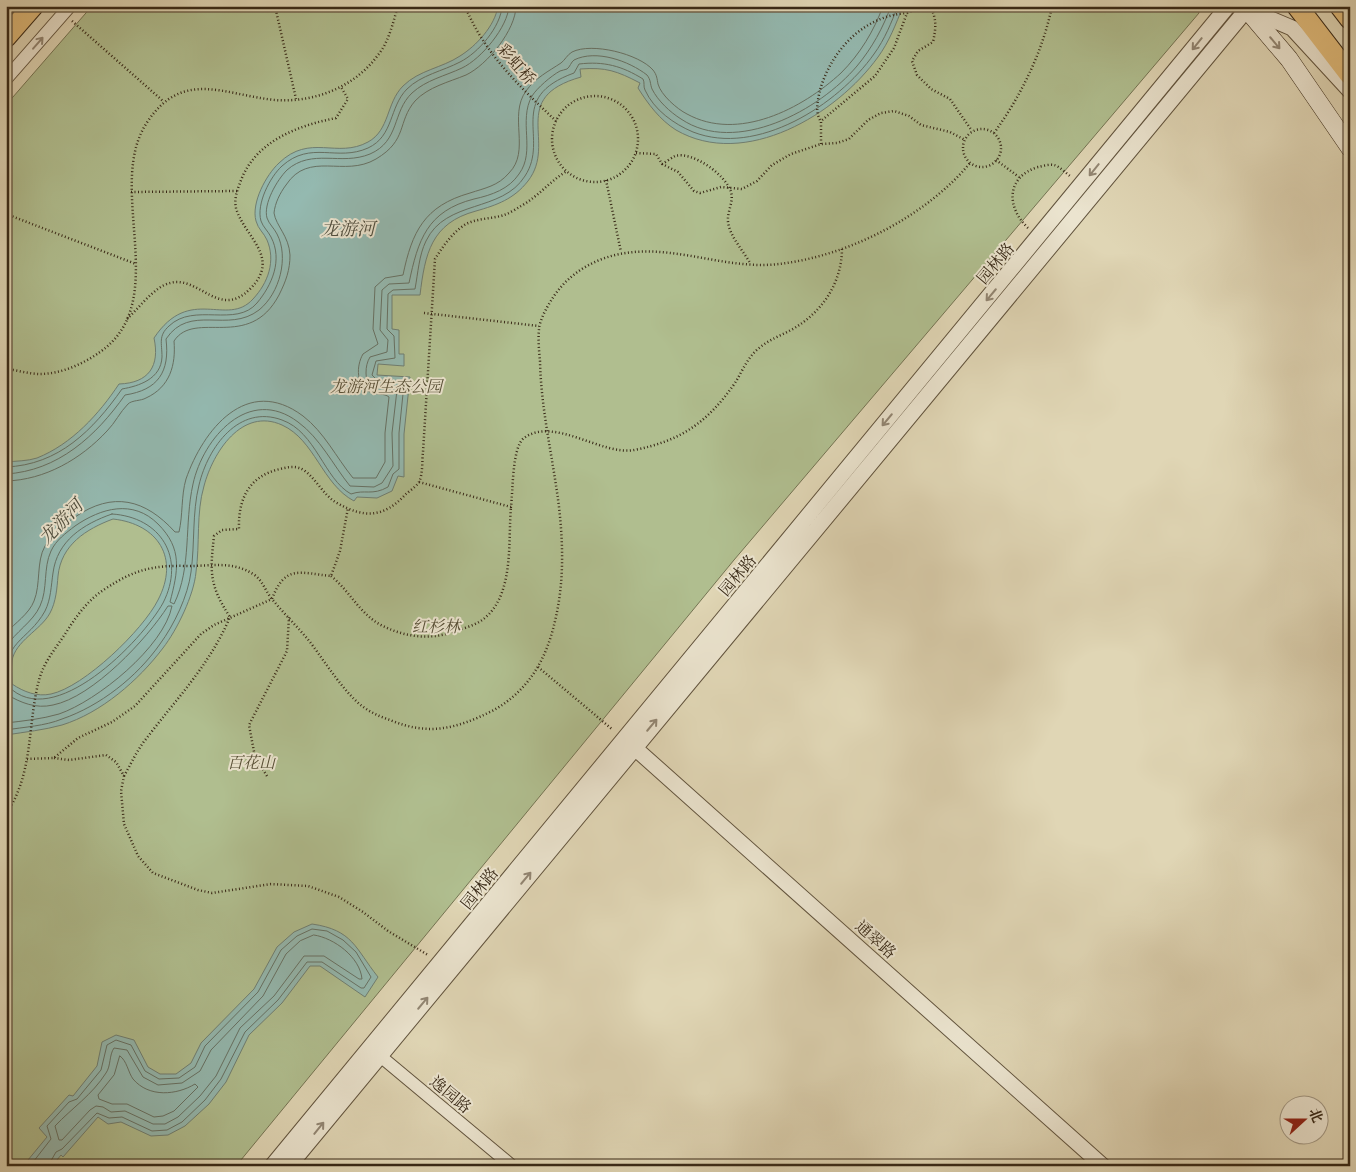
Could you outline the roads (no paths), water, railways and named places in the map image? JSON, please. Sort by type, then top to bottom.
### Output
[{"type":"main road","points":[[6,37],[32,6]]},
{"type":"main road","points":[[1297,6],[1350,75]]},
{"type":"main road","points":[[1340,6],[1350,19]]},
{"type":"main road","points":[[1245,8],[1289,59],[1350,148]]},
{"type":"street","name":"园林路","points":[[288,1166],[440,962],[629,743],[1228,6]]},
{"type":"street","name":"园林路","points":[[272,1166],[374,1051],[629,743],[1245,8]]},
{"type":"street","points":[[1245,8],[1292,28],[1350,90]]},
{"type":"street","points":[[6,79],[66,10]]},
{"type":"street","name":"通翠路","points":[[629,743],[1103,1166]]},
{"type":"street","name":"逸园路","points":[[374,1051],[512,1166]]},
{"type":"water","name":"龙游河","points":[[498,6],[903,6],[886,45],[878,57],[839,98],[814,116],[788,130],[759,140],[731,143],[703,141],[676,130],[650,106],[638,88],[640,83],[625,75],[611,71],[580,69],[581,77],[559,86],[546,97],[540,109],[538,122],[539,151],[536,166],[528,181],[511,197],[461,216],[449,223],[433,242],[428,254],[420,295],[392,295],[392,329],[399,330],[399,354],[404,354],[404,366],[378,364],[377,375],[410,377],[404,434],[404,477],[398,476],[392,491],[377,498],[357,497],[354,501],[334,484],[311,451],[293,432],[282,425],[268,421],[254,422],[242,427],[222,447],[208,473],[200,507],[195,581],[184,612],[163,648],[143,672],[118,694],[77,720],[41,730],[6,735],[6,462],[37,458],[62,445],[84,427],[119,384],[129,383],[145,376],[150,371],[155,357],[154,338],[168,322],[181,313],[207,309],[232,310],[243,307],[253,299],[266,279],[271,256],[267,240],[256,221],[256,206],[261,190],[274,168],[290,154],[302,149],[357,147],[368,142],[380,131],[393,100],[403,86],[416,76],[453,60],[466,52],[484,35]],"holes":[[[113,519],[129,522],[153,536],[161,546],[167,570],[158,600],[140,626],[111,656],[80,681],[64,689],[51,694],[41,695],[26,691],[12,684],[14,654],[18,647],[41,625],[50,613],[55,600],[60,565],[64,555],[76,540],[93,528]]]},
{"type":"water","points":[[312,924],[336,931],[345,936],[358,949],[378,977],[365,997],[320,966],[310,966],[282,1003],[249,1035],[226,1082],[209,1104],[185,1126],[168,1135],[151,1136],[121,1122],[108,1124],[98,1117],[63,1157],[61,1155],[52,1166],[23,1166],[47,1137],[39,1128],[69,1095],[73,1096],[97,1066],[102,1042],[116,1035],[134,1040],[148,1067],[160,1074],[176,1074],[191,1063],[201,1043],[254,989],[277,947],[294,932]]},
{"type":"park label","name":"龙游河生态公园","points":[[386,386]]},
{"type":"park label","name":"红杉林","points":[[436,626]]},
{"type":"park label","name":"百花山","points":[[251,762]]}]
